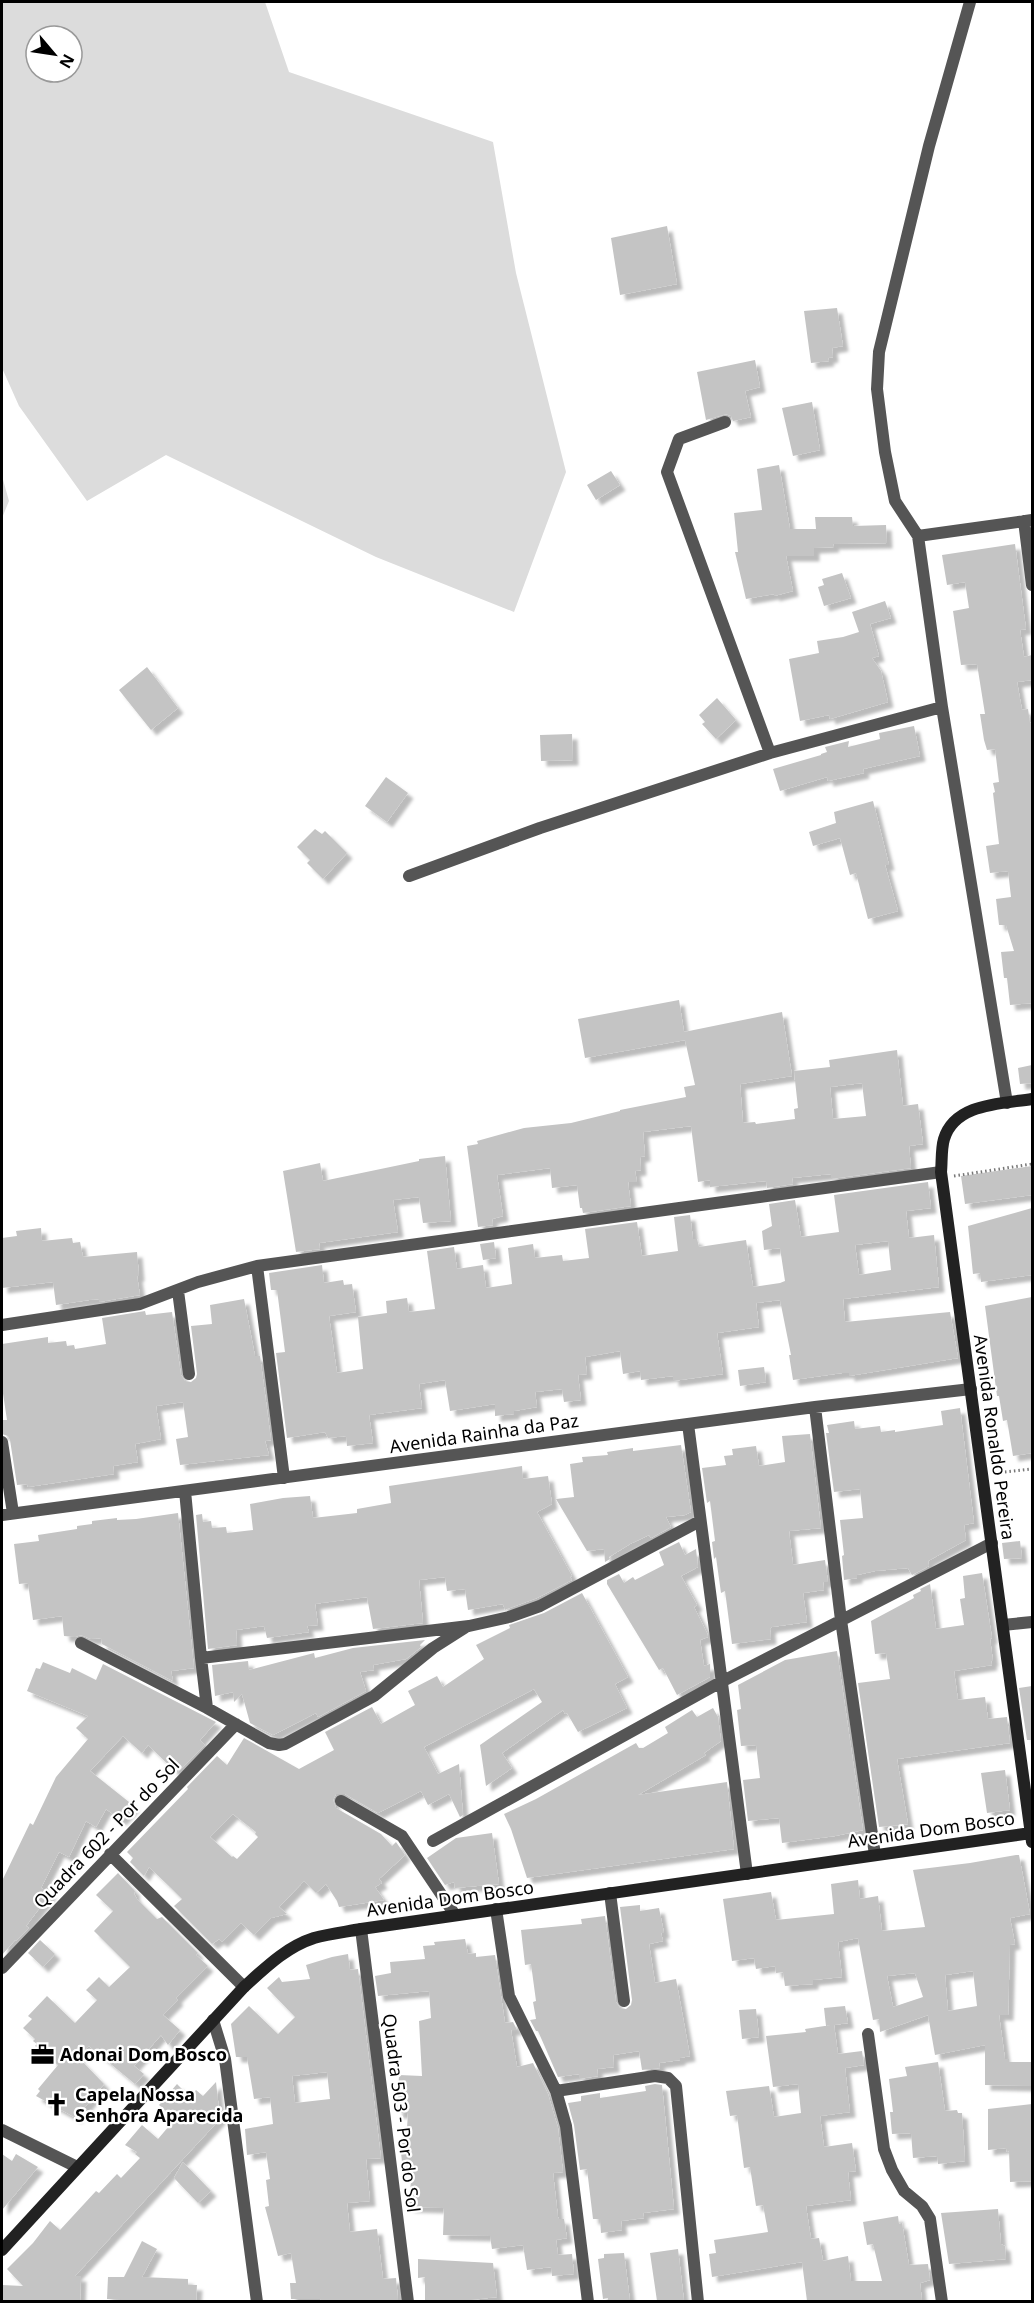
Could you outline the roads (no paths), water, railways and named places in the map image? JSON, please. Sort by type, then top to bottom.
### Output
[{"type":"street","points":[[970,2],[929,146],[879,352],[877,389],[885,452],[895,501],[918,536],[942,707],[1007,1103]]},
{"type":"street","points":[[725,422],[679,439],[666,472],[770,753]]},
{"type":"street","points":[[918,536],[1028,520],[1032,585]]},
{"type":"street","points":[[409,876],[540,828],[770,753],[942,707]]},
{"type":"street","name":"Avenida Ronaldo Pereira","points":[[1032,1100],[967,1111],[956,1118],[948,1129],[944,1141],[941,1175],[1003,1625],[1029,1785],[1032,1838]]},
{"type":"street","points":[[2,1324],[131,1306],[209,1278],[257,1266],[941,1175]]},
{"type":"street","points":[[257,1266],[284,1478]]},
{"type":"street","points":[[178,1291],[189,1374]]},
{"type":"street","name":"Avenida Rainha da Paz","points":[[7,1514],[815,1407],[971,1389]]},
{"type":"street","points":[[815,1407],[841,1620],[875,1855]]},
{"type":"street","points":[[688,1424],[747,1874]]},
{"type":"street","points":[[2,1442],[7,1514]]},
{"type":"street","points":[[185,1491],[207,1708]]},
{"type":"street","points":[[201,1658],[469,1626],[509,1617],[540,1606],[700,1521]]},
{"type":"street","points":[[433,1841],[721,1682],[992,1543]]},
{"type":"street","points":[[1003,1625],[1032,1622]]},
{"type":"street","points":[[81,1643],[269,1743],[285,1744],[374,1696],[434,1648],[469,1626]]},
{"type":"street","name":"Quadra 602 - Por do Sol","points":[[2,1968],[236,1724]]},
{"type":"street","points":[[341,1801],[402,1836],[454,1915]]},
{"type":"street","name":"Avenida Dom Bosco","points":[[2,2250],[244,1987],[273,1961],[294,1947],[314,1938],[454,1915],[875,1855],[1032,1838]]},
{"type":"street","points":[[110,1854],[244,1987]]},
{"type":"street","points":[[610,1893],[624,2001]]},
{"type":"street","points":[[496,1909],[509,1996],[556,2091],[566,2126],[588,2301]]},
{"type":"street","name":"Quadra 503 - Por do Sol","points":[[361,1929],[408,2301]]},
{"type":"street","points":[[213,2020],[225,2059],[257,2301]]},
{"type":"street","points":[[868,2034],[884,2149],[892,2170],[904,2191],[922,2206],[930,2219],[942,2301]]},
{"type":"street","points":[[556,2091],[655,2076],[672,2081],[678,2093],[698,2301]]},
{"type":"street","points":[[2,2130],[77,2167]]},
{"type":"place","name":"Adonai Dom Bosco","points":[[42,2054]]},
{"type":"place","name":"Capela Nossa Senhora Aparecida","points":[[57,2104]]}]
